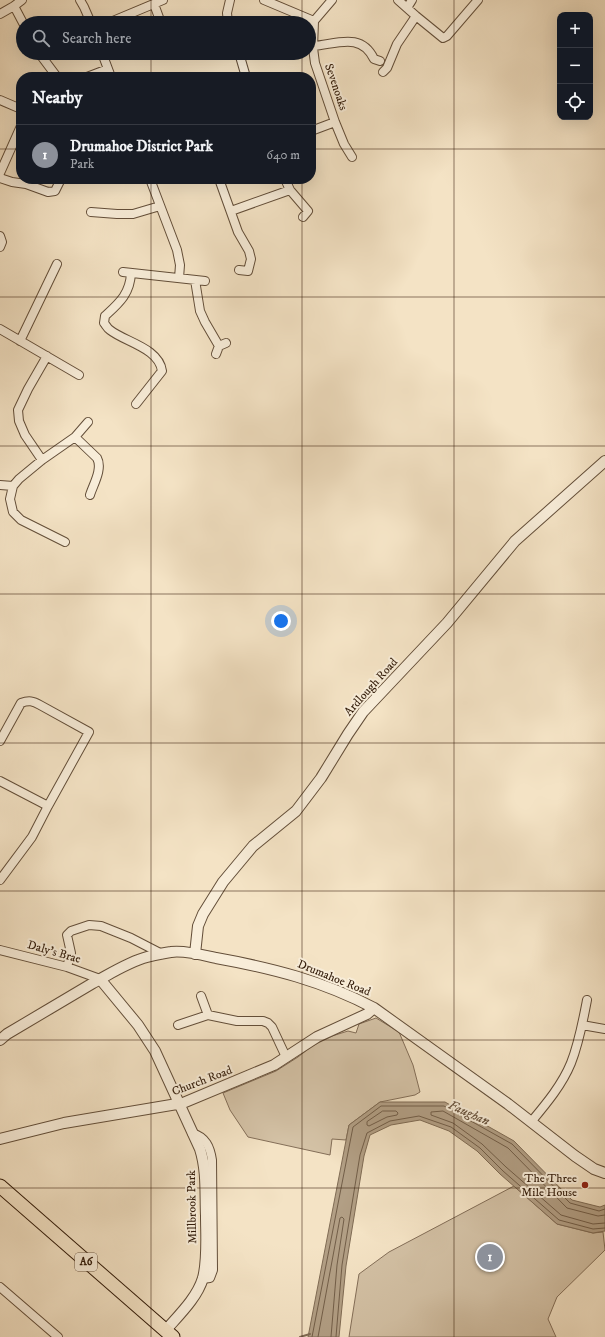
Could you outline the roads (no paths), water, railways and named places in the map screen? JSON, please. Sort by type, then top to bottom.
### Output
[{"type":"highway","name":"A6","points":[[0,1186],[169,1334]]},
{"type":"street","points":[[0,14],[22,0]]},
{"type":"street","points":[[80,0],[88,16]]},
{"type":"street","points":[[125,16],[163,0]]},
{"type":"street","points":[[227,16],[230,0]]},
{"type":"street","points":[[264,0],[302,16]]},
{"type":"street","points":[[316,19],[332,0]]},
{"type":"street","points":[[398,0],[443,38],[447,36],[478,0]]},
{"type":"street","points":[[407,8],[412,0]]},
{"type":"street","points":[[154,4],[158,16]]},
{"type":"street","points":[[14,6],[19,16]]},
{"type":"street","points":[[383,72],[387,68],[397,44],[416,16]]},
{"type":"street","points":[[316,46],[355,42],[363,45],[374,59],[380,61]]},
{"type":"street","points":[[44,60],[53,72]]},
{"type":"street","points":[[105,60],[110,72]]},
{"type":"street","points":[[241,60],[245,72]]},
{"type":"street","name":"Sevenoaks","points":[[314,60],[335,122],[344,144],[352,157]]},
{"type":"street","points":[[0,100],[16,107]]},
{"type":"street","points":[[316,129],[335,122]]},
{"type":"street","points":[[0,173],[3,157],[16,135]]},
{"type":"street","points":[[0,178],[16,183]]},
{"type":"street","points":[[26,184],[48,192],[55,191],[58,184]]},
{"type":"street","points":[[152,184],[179,255],[179,278]]},
{"type":"street","points":[[221,184],[238,232],[249,251],[251,259],[248,271],[239,270]]},
{"type":"street","points":[[287,184],[290,190],[308,211],[303,217]]},
{"type":"street","points":[[231,211],[290,190]]},
{"type":"street","points":[[96,209],[112,214],[133,214],[160,206]]},
{"type":"street","points":[[0,236],[2,242],[0,247]]},
{"type":"street","points":[[20,341],[57,264]]},
{"type":"street","points":[[136,404],[162,371],[155,356],[133,342],[109,330],[104,323],[104,316],[121,301],[130,284],[127,273],[205,281]]},
{"type":"street","points":[[196,280],[200,311],[205,322],[222,345],[216,354]]},
{"type":"street","points":[[0,330],[79,375]]},
{"type":"street","points":[[42,460],[25,435],[19,421],[18,410],[28,388],[47,356]]},
{"type":"street","points":[[65,542],[20,520],[13,512],[10,499],[13,486],[42,460],[76,437],[88,422]]},
{"type":"street","points":[[76,437],[97,458],[99,462],[99,469],[90,496]]},
{"type":"street","name":"Ardlough Road","points":[[195,954],[198,926],[203,914],[223,882],[253,846],[296,811],[321,778],[363,712],[447,623],[515,541],[605,461]]},
{"type":"street","points":[[0,485],[13,486]]},
{"type":"street","points":[[0,741],[21,704],[26,701],[32,701],[40,704],[89,732],[32,837],[0,880]]},
{"type":"street","points":[[0,781],[48,806]]},
{"type":"street","points":[[68,968],[71,952],[68,935],[71,930],[89,924],[119,932],[162,954]]},
{"type":"street","name":"Daly's Brae","points":[[0,950],[68,968],[100,979]]},
{"type":"street","name":"Drumahoe Road","points":[[0,1040],[7,1034],[100,979],[119,969],[146,958],[172,952],[195,954],[266,968],[303,977],[355,998],[374,1008],[496,1095],[575,1156],[594,1169],[605,1173]]},
{"type":"street","name":"Millbrook Park","points":[[100,979],[129,1013],[155,1051],[192,1133],[208,1161],[205,1175],[206,1235],[205,1265],[202,1279],[191,1300],[169,1334]]},
{"type":"street","points":[[201,996],[208,1015]]},
{"type":"street","points":[[531,1122],[551,1097],[570,1064],[582,1025],[587,1000]]},
{"type":"street","name":"Church Road","points":[[0,1139],[64,1123],[179,1105],[274,1065],[316,1037],[367,1014],[374,1008]]},
{"type":"street","points":[[178,1025],[208,1015],[237,1020],[263,1021],[268,1023],[272,1028],[286,1057]]},
{"type":"street","points":[[582,1025],[605,1029]]},
{"type":"street","points":[[0,1287],[58,1337]]},
{"type":"water","points":[[380,1102],[445,1102],[514,1141],[572,1200],[600,1207],[605,1205],[605,1231],[593,1233],[557,1224],[500,1174],[477,1151],[449,1131],[420,1120],[391,1125],[370,1135],[364,1156],[346,1266],[339,1337],[308,1337],[349,1125]]},
{"type":"waterway","points":[[300,1337],[310,1334]]},
{"type":"place","name":"The Three Mile House","points":[[585,1185]]},
{"type":"place","name":"Drumahoe District Park","points":[[490,1257]]},
{"type":"water label","name":"Faughan","points":[[469,1113]]}]
